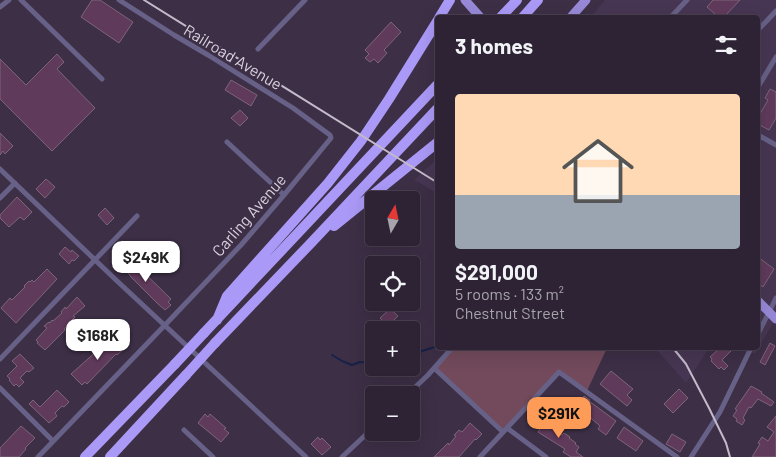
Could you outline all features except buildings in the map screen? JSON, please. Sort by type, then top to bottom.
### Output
[{"type":"highway","points":[[441,15],[450,0]]},
{"type":"highway","points":[[503,15],[517,0]]},
{"type":"highway","points":[[525,15],[538,0]]},
{"type":"highway","points":[[217,320],[227,296],[328,183],[361,141],[435,24]]},
{"type":"highway","points":[[85,457],[217,320],[435,87]]},
{"type":"highway","points":[[110,457],[215,343],[435,111]]},
{"type":"highway","points":[[311,243],[353,212],[435,144]]},
{"type":"main road","points":[[465,0],[478,15]]},
{"type":"main road","points":[[573,15],[586,0]]},
{"type":"main road","points":[[760,303],[776,319]]},
{"type":"street","points":[[0,7],[9,0]]},
{"type":"street","points":[[21,0],[102,79]]},
{"type":"street","name":"Railroad Avenue","points":[[120,0],[293,108],[330,135],[331,138]]},
{"type":"street","points":[[258,50],[305,0]]},
{"type":"street","points":[[673,15],[687,0]]},
{"type":"street","points":[[760,28],[776,11]]},
{"type":"street","points":[[760,84],[776,57]]},
{"type":"street","points":[[760,136],[776,146]]},
{"type":"street","name":"Carling Avenue","points":[[38,457],[240,245],[331,138]]},
{"type":"street","points":[[227,142],[284,195]]},
{"type":"street","points":[[0,169],[306,457]]},
{"type":"street","points":[[0,198],[15,183]]},
{"type":"street","points":[[0,359],[137,216]]},
{"type":"street","points":[[760,330],[776,298]]},
{"type":"street","points":[[416,386],[450,350]]},
{"type":"street","points":[[691,457],[727,398],[750,350]]},
{"type":"street","points":[[434,368],[505,430],[546,457]]},
{"type":"street","points":[[480,457],[559,372],[677,457]]},
{"type":"street","points":[[0,388],[53,441]]},
{"type":"street","points":[[184,430],[213,457]]},
{"type":"street","points":[[342,457],[365,435]]},
{"type":"shaded area","points":[[605,0],[776,0],[776,318],[760,345],[760,15],[592,15]]},
{"type":"shaded area","points":[[435,161],[435,192],[414,180]]},
{"type":"shaded area","points":[[452,350],[606,350],[586,393],[558,372],[504,432],[435,368]]},
{"type":"shaded area","points":[[657,350],[708,350],[686,383]]},
{"type":"shaded area","points":[[748,350],[757,350],[755,354]]},
{"type":"waterway","points":[[420,352],[435,347]]},
{"type":"waterway","points":[[332,355],[352,365],[365,362]]},
{"type":"railway","points":[[144,0],[435,181]]},
{"type":"railway","points":[[675,350],[686,364],[709,408],[726,443],[730,457]]}]
